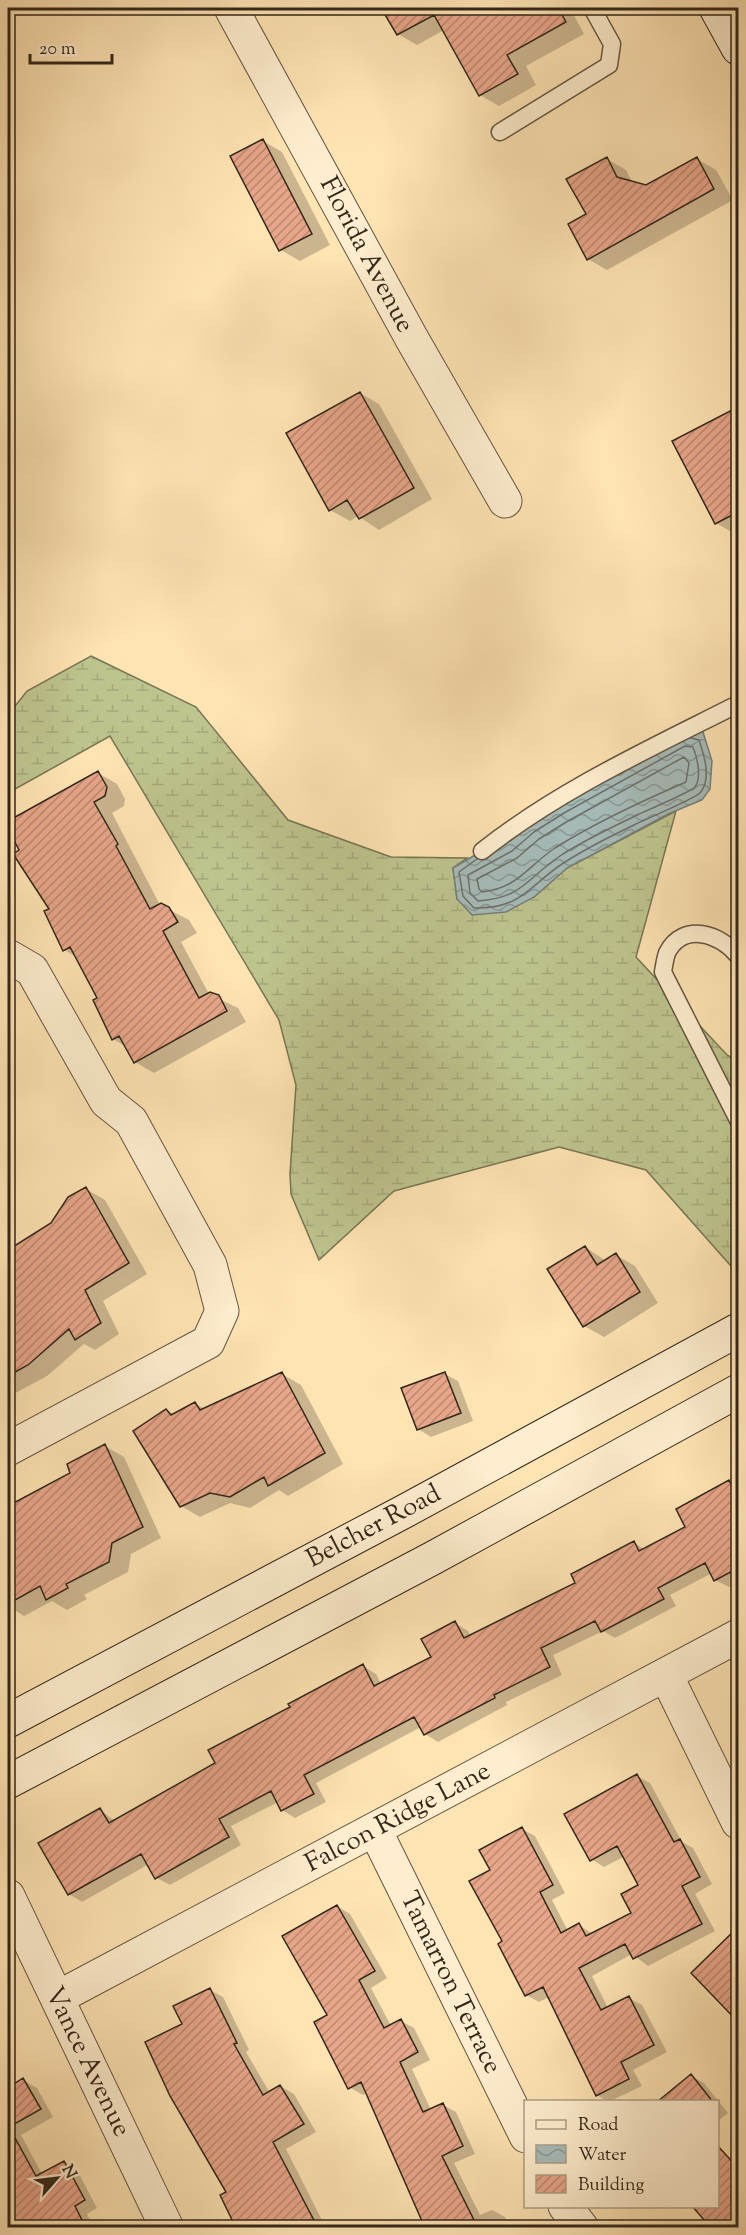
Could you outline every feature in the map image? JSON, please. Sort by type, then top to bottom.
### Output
[{"type":"street","name":"Florida Avenue","points":[[231,8],[412,339],[505,501]]},
{"type":"street","points":[[716,8],[738,48]]},
{"type":"street","points":[[8,956],[32,970],[106,1101],[131,1121],[210,1265],[222,1311],[208,1342],[8,1449]]},
{"type":"street","name":"Belcher Road","points":[[8,1721],[405,1511],[738,1330]]},
{"type":"street","points":[[8,1782],[433,1558],[738,1391]]},
{"type":"street","name":"Falcon Ridge Lane","points":[[57,1998],[738,1636]]},
{"type":"street","points":[[666,1675],[738,1822]]},
{"type":"street","name":"Tamarron Terrace","points":[[375,1830],[524,2134]]},
{"type":"street","name":"Vance Avenue","points":[[8,1896],[167,2228]]},
{"type":"street","points":[[567,2208],[582,2228]]},
{"type":"lane","points":[[500,132],[609,65],[612,44],[592,8]]},
{"type":"lane","points":[[482,851],[523,818],[626,761],[738,704]]},
{"type":"lane","points":[[738,956],[732,948],[710,934],[692,933],[678,940],[667,953],[663,972],[738,1120]]},
{"type":"green space","points":[[91,656],[196,707],[288,820],[391,857],[467,858],[453,868],[457,899],[534,897],[567,868],[676,811],[636,957],[727,1055],[738,1061],[738,1274],[646,1170],[559,1147],[394,1191],[319,1260],[291,1194],[290,1174],[296,1085],[279,1020],[110,736],[8,793],[8,715],[27,691]]},
{"type":"water","points":[[683,732],[703,732],[712,761],[710,789],[702,800],[668,814],[567,868],[534,897],[506,912],[472,915],[457,899],[453,868]]},
{"type":"building","points":[[381,8],[558,8],[566,22],[507,55],[518,74],[479,96],[434,15],[397,35]]},
{"type":"building","points":[[263,139],[312,234],[279,251],[230,156]]},
{"type":"building","points":[[607,157],[617,177],[646,185],[697,157],[714,189],[587,260],[568,224],[586,214],[566,179]]},
{"type":"building","points":[[360,392],[414,488],[359,519],[347,500],[329,511],[286,433]]},
{"type":"building","points":[[738,407],[738,512],[715,524],[672,441]]},
{"type":"building","points":[[98,771],[107,787],[105,796],[94,802],[118,844],[116,846],[150,909],[161,903],[169,907],[178,922],[163,931],[199,998],[210,992],[219,995],[227,1011],[134,1063],[119,1036],[112,1040],[93,1000],[97,998],[70,947],[63,951],[44,911],[49,909],[13,854],[19,850],[8,829],[8,821]]},
{"type":"building","points":[[86,1187],[129,1263],[85,1290],[101,1323],[75,1340],[69,1329],[28,1365],[8,1376],[8,1250],[51,1223],[68,1197]]},
{"type":"building","points":[[585,1246],[597,1265],[616,1253],[640,1292],[583,1327],[547,1269]]},
{"type":"building","points":[[282,1372],[325,1453],[268,1486],[264,1477],[230,1497],[210,1493],[180,1507],[133,1431],[166,1409],[171,1415],[195,1402],[200,1410]]},
{"type":"building","points":[[445,1372],[461,1413],[417,1430],[401,1388]]},
{"type":"building","points":[[105,1444],[143,1527],[112,1543],[109,1562],[66,1584],[68,1588],[46,1600],[40,1586],[8,1604],[8,1506],[70,1473],[67,1464]]},
{"type":"building","points":[[729,1480],[738,1498],[738,1568],[714,1581],[705,1563],[658,1588],[664,1599],[601,1632],[595,1621],[541,1648],[550,1667],[494,1695],[495,1698],[424,1735],[414,1717],[304,1775],[314,1794],[281,1811],[271,1791],[219,1819],[229,1837],[155,1879],[141,1854],[68,1895],[38,1843],[100,1808],[109,1823],[215,1763],[208,1750],[290,1707],[288,1704],[363,1664],[374,1686],[431,1657],[421,1639],[455,1621],[464,1638],[575,1583],[571,1574],[634,1541],[639,1551],[685,1527],[676,1509]]},
{"type":"building","points":[[637,1774],[674,1842],[680,1839],[700,1877],[682,1886],[702,1924],[633,1959],[625,1944],[579,1968],[601,2010],[629,1996],[654,2045],[621,2062],[629,2079],[596,2096],[543,1987],[525,1996],[498,1944],[502,1941],[469,1881],[490,1870],[479,1850],[522,1827],[553,1885],[540,1892],[561,1933],[579,1923],[586,1936],[631,1913],[621,1894],[638,1885],[617,1846],[590,1861],[564,1814]]},
{"type":"building","points":[[337,1905],[375,1971],[359,1980],[384,2028],[401,2019],[418,2052],[400,2062],[423,2112],[443,2103],[463,2146],[442,2156],[478,2228],[425,2228],[361,2082],[348,2089],[314,2022],[327,2015],[282,1936]]},
{"type":"building","points":[[738,1927],[738,2022],[691,1973]]},
{"type":"building","points":[[210,1988],[237,2043],[234,2044],[263,2095],[280,2085],[304,2124],[273,2142],[318,2228],[236,2228],[220,2195],[226,2192],[170,2096],[145,2042],[182,2024],[173,2006]]},
{"type":"building","points":[[691,2074],[711,2100],[659,2100]]},
{"type":"building","points":[[23,2078],[41,2109],[9,2127],[36,2176],[64,2161],[85,2200],[75,2206],[86,2228],[8,2228],[8,2088]]},
{"type":"building","points":[[719,2147],[738,2168],[738,2228],[711,2228],[694,2208],[719,2208]]}]
